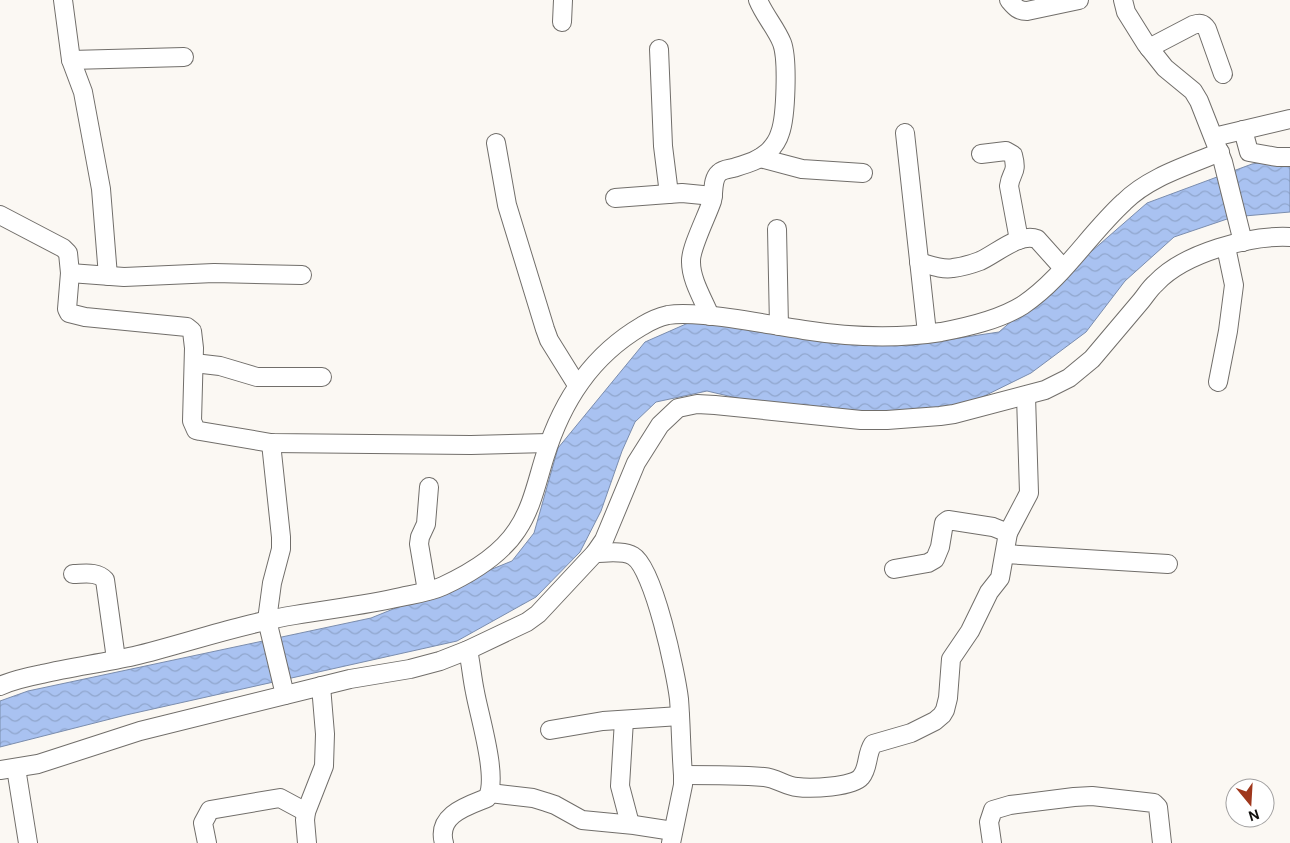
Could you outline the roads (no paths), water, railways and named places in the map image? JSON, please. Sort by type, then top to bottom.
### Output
[{"type":"street","points":[[64,0],[71,60],[83,92],[94,144],[101,190],[108,276]]},
{"type":"street","points":[[562,22],[563,0]]},
{"type":"street","points":[[1009,0],[1020,11],[1028,11],[1079,0]]},
{"type":"street","points":[[1123,0],[1126,12],[1149,48],[1165,68],[1193,91],[1200,101],[1219,151],[1242,236]]},
{"type":"street","points":[[710,316],[694,276],[691,261],[692,253],[713,196],[717,176],[720,171],[750,163],[760,158],[769,151],[781,133],[786,63],[782,42],[760,1]]},
{"type":"street","points":[[1149,48],[1188,27],[1199,23],[1204,24],[1223,74]]},
{"type":"street","points":[[659,49],[663,146],[669,194]]},
{"type":"street","points":[[71,60],[184,57]]},
{"type":"street","points":[[0,686],[15,680],[116,659],[267,622],[387,601],[427,591],[453,581],[479,567],[506,545],[526,515],[558,418],[584,376],[606,353],[625,337],[645,324],[672,314],[710,316],[839,334],[896,337],[974,324],[1013,311],[1025,304],[1063,268],[1124,202],[1139,189],[1219,151],[1243,130],[1290,119]]},
{"type":"street","points":[[1243,130],[1246,149],[1249,152],[1277,157],[1290,157]]},
{"type":"street","points":[[905,133],[926,333]]},
{"type":"street","points":[[496,143],[508,205],[545,330],[549,340],[578,386]]},
{"type":"street","points":[[981,154],[1006,151],[1013,155],[1016,168],[1009,186],[1019,240]]},
{"type":"street","points":[[760,158],[802,169],[863,173]]},
{"type":"street","points":[[615,198],[669,194],[713,196]]},
{"type":"street","points":[[0,215],[63,248],[68,253],[70,273],[67,309],[69,313],[85,317],[187,327],[192,331],[194,336],[194,363],[192,421],[196,430],[271,443],[471,445],[549,443]]},
{"type":"street","points":[[777,230],[779,326]]},
{"type":"street","points":[[28,843],[8,769],[38,764],[140,731],[284,691],[410,670],[468,650],[527,622],[538,614],[596,553],[610,529],[624,489],[636,463],[660,425],[678,408],[686,405],[714,405],[861,420],[887,420],[954,414],[1026,396],[1061,382],[1082,368],[1092,359],[1156,282],[1173,269],[1190,259],[1226,247],[1242,236],[1290,237]]},
{"type":"street","points":[[918,262],[945,269],[968,265],[1019,240],[1031,237],[1037,239],[1063,268]]},
{"type":"street","points":[[1218,382],[1228,331],[1234,285],[1226,247]]},
{"type":"street","points":[[70,273],[152,277],[214,273],[302,275]]},
{"type":"street","points":[[194,363],[220,366],[257,377],[322,377]]},
{"type":"street","points":[[683,775],[771,778],[798,788],[834,786],[856,781],[862,776],[869,749],[873,744],[911,733],[942,716],[946,710],[948,698],[951,659],[970,631],[989,592],[1000,578],[1008,532],[1029,493],[1026,396]]},
{"type":"street","points":[[271,443],[282,537],[281,549],[272,583],[267,622],[284,691]]},
{"type":"street","points":[[427,591],[419,544],[426,524],[429,487]]},
{"type":"street","points":[[894,569],[935,560],[940,547],[944,523],[948,520],[993,527],[1008,532]]},
{"type":"street","points":[[490,793],[533,798],[556,805],[582,820],[630,824],[672,837],[683,785],[680,716],[672,661],[659,611],[647,577],[638,560],[632,555],[596,553]]},
{"type":"street","points":[[1005,554],[1168,564]]},
{"type":"street","points":[[73,574],[96,574],[105,580],[116,659]]},
{"type":"street","points":[[444,843],[442,830],[447,819],[462,809],[487,798],[490,793],[491,773],[468,650]]},
{"type":"street","points":[[307,843],[306,812],[324,766],[325,734],[321,686]]},
{"type":"street","points":[[550,730],[603,721],[680,716]]},
{"type":"street","points":[[624,720],[620,786],[630,824]]},
{"type":"street","points":[[992,843],[989,822],[994,810],[1001,807],[1092,796],[1154,802],[1158,807],[1162,843]]},
{"type":"street","points":[[208,843],[203,822],[210,810],[280,798],[306,812]]},
{"type":"water","points":[[1290,158],[1290,212],[1233,217],[1174,237],[1125,281],[1086,332],[1031,373],[968,404],[878,419],[754,402],[707,391],[656,402],[635,422],[622,451],[601,511],[580,552],[536,597],[457,641],[126,715],[0,747],[0,701],[28,691],[371,618],[512,561],[534,533],[558,448],[645,342],[695,320],[906,346],[999,332],[1147,203],[1252,164]]}]
